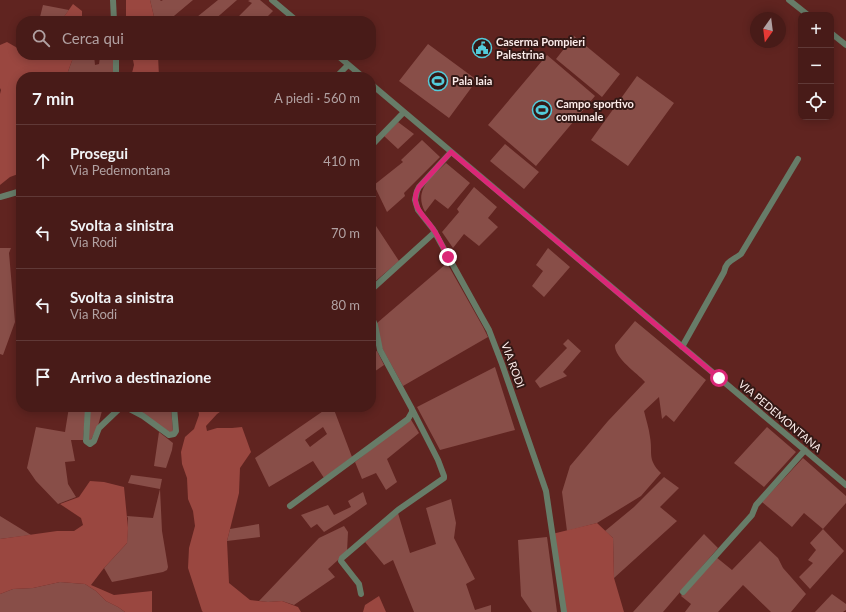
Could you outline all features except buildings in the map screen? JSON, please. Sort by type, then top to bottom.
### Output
[{"type":"street","points":[[113,0],[114,16]]},
{"type":"street","points":[[272,0],[291,16]]},
{"type":"street","points":[[789,0],[804,12]]},
{"type":"street","points":[[834,36],[846,46]]},
{"type":"street","points":[[116,60],[116,72]]},
{"type":"street","points":[[343,60],[357,72]]},
{"type":"street","points":[[341,72],[348,64]]},
{"type":"street","name":"VIA PEDEMONTANA","points":[[376,88],[846,485]]},
{"type":"street","points":[[376,141],[404,112]]},
{"type":"street","name":"VIA RODI","points":[[451,152],[419,187],[415,200],[418,210],[435,232],[489,330],[502,364],[546,491],[564,612]]},
{"type":"street","points":[[682,347],[724,272],[725,266],[741,254],[798,159]]},
{"type":"street","points":[[0,197],[16,192]]},
{"type":"street","points":[[376,285],[435,232]]},
{"type":"street","points":[[361,594],[358,584],[341,561],[342,558],[398,510],[444,478],[438,460],[412,409],[384,360],[378,346],[376,332]]},
{"type":"street","points":[[290,506],[408,419],[412,409]]},
{"type":"street","points":[[88,412],[86,441],[90,444],[94,441],[99,428],[116,412]]},
{"type":"street","points":[[135,412],[170,435],[174,434],[176,431],[174,412]]},
{"type":"street","points":[[683,592],[752,515],[756,506],[805,450]]},
{"type":"shaded area","points":[[126,0],[150,0],[154,16],[126,16]]},
{"type":"shaded area","points":[[150,0],[193,0],[174,16],[154,16]]},
{"type":"shaded area","points":[[218,0],[237,0],[219,16],[198,16]]},
{"type":"shaded area","points":[[260,0],[273,11],[268,16],[239,16],[252,3],[248,1]]},
{"type":"shaded area","points":[[73,4],[82,11],[82,16],[65,16]]},
{"type":"shaded area","points":[[43,5],[69,10],[65,16],[40,16]]},
{"type":"shaded area","points":[[574,36],[620,74],[602,97],[556,59]]},
{"type":"shaded area","points":[[7,42],[16,47],[16,60],[72,60],[68,72],[16,72],[16,175],[10,177],[0,185],[1,90],[0,45]]},
{"type":"shaded area","name":"Pala Iaia","points":[[428,44],[477,80],[449,118],[399,81]]},
{"type":"shaded area","name":"Campo sportivo comunale","points":[[547,55],[595,96],[536,166],[488,125]]},
{"type":"shaded area","points":[[72,60],[94,60],[95,65],[99,64],[100,60],[113,60],[113,72],[68,72]]},
{"type":"shaded area","points":[[133,60],[158,60],[159,72],[132,72],[134,65]]},
{"type":"shaded area","points":[[637,76],[674,103],[628,166],[591,140]]},
{"type":"shaded area","points":[[398,122],[414,134],[398,149],[384,136]]},
{"type":"shaded area","points":[[422,140],[440,157],[404,193],[405,196],[387,212],[376,189],[376,183],[403,162],[401,160]]},
{"type":"shaded area","points":[[505,144],[539,172],[524,189],[490,161]]},
{"type":"shaded area","points":[[446,163],[470,183],[448,209],[435,199],[425,212],[421,197],[423,190],[430,179]]},
{"type":"shaded area","points":[[474,187],[497,207],[488,218],[498,227],[479,246],[464,234],[453,248],[442,232],[459,212],[457,209]]},
{"type":"shaded area","points":[[376,226],[399,261],[376,281]]},
{"type":"shaded area","points":[[0,248],[11,248],[9,253],[15,322],[3,355],[0,354]]},
{"type":"shaded area","points":[[548,248],[570,267],[544,297],[532,286],[543,271],[536,265]]},
{"type":"shaded area","points":[[447,263],[488,337],[403,386],[381,346],[377,323]]},
{"type":"shaded area","points":[[635,321],[706,380],[674,422],[666,415],[662,419],[659,397],[644,411],[650,434],[652,460],[661,473],[641,496],[597,523],[567,531],[562,492],[570,466],[608,421],[645,382],[622,360],[618,355],[615,345]]},
{"type":"shaded area","points":[[568,339],[581,351],[563,372],[567,376],[540,388],[535,381],[567,348],[563,344]]},
{"type":"shaded area","points":[[376,352],[384,365],[376,371]]},
{"type":"shaded area","points":[[495,367],[515,430],[440,450],[417,407]]},
{"type":"shaded area","points":[[68,412],[86,412],[83,440],[71,440],[75,461],[65,462],[68,484],[76,497],[58,504],[36,481],[27,468],[36,427],[65,432]]},
{"type":"shaded area","points":[[90,412],[102,412],[98,426],[90,442],[88,438]]},
{"type":"shaded area","points":[[140,412],[171,412],[173,431],[171,433]]},
{"type":"shaded area","points":[[199,412],[220,412],[206,426],[207,431],[217,428],[242,427],[251,452],[240,468],[239,493],[227,541],[229,583],[250,600],[268,602],[282,601],[298,607],[301,612],[202,611],[188,568],[189,548],[195,526],[193,511],[188,499],[187,478],[182,464],[181,452],[185,437],[194,429]]},
{"type":"shaded area","points":[[322,412],[335,412],[352,457],[324,478],[313,461],[269,487],[255,458]],"holes":[[[323,427],[327,434],[310,447],[305,440]]]},
{"type":"shaded area","points":[[410,418],[419,433],[387,459],[397,482],[386,490],[376,473],[362,479],[355,462]]},
{"type":"shaded area","points":[[767,427],[796,452],[764,487],[734,463]]},
{"type":"shaded area","points":[[159,432],[173,443],[166,468],[154,466]]},
{"type":"shaded area","points":[[803,458],[846,496],[846,503],[823,529],[804,513],[792,527],[762,502]]},
{"type":"shaded area","points":[[131,475],[162,479],[160,489],[128,483]]},
{"type":"shaded area","points":[[664,477],[679,488],[660,507],[677,521],[614,578],[613,538],[605,531],[634,507]]},
{"type":"shaded area","points":[[90,481],[104,482],[124,487],[128,528],[127,543],[91,585],[114,595],[152,591],[152,612],[125,612],[106,601],[96,591],[85,584],[60,582],[33,588],[13,589],[0,594],[0,539],[57,531],[74,531],[83,525],[81,518],[60,504],[79,497]]},
{"type":"shaded area","points":[[160,489],[162,531],[168,567],[167,570],[112,582],[104,568],[127,543],[127,516],[153,518]]},
{"type":"shaded area","points":[[363,492],[367,504],[324,532],[317,524],[311,528],[301,515],[328,505],[334,515],[351,507],[348,501]]},
{"type":"shaded area","points":[[451,499],[456,523],[454,538],[475,579],[466,584],[475,610],[491,605],[491,612],[414,612],[393,560],[384,565],[365,542],[398,513],[410,553],[436,544],[426,508]]},
{"type":"shaded area","points":[[0,516],[31,535],[0,539]]},
{"type":"shaded area","points":[[597,523],[613,538],[614,578],[624,612],[564,612],[552,534]]},
{"type":"shaded area","points":[[259,524],[260,537],[227,541],[230,529]]},
{"type":"shaded area","points":[[344,526],[348,532],[347,552],[328,569],[335,577],[294,605],[282,601],[259,601],[319,538]]},
{"type":"shaded area","points":[[823,529],[844,551],[810,589],[799,577],[813,563],[808,560],[816,550],[810,543]]},
{"type":"shaded area","points":[[704,534],[718,548],[663,612],[633,612]]},
{"type":"shaded area","points":[[547,537],[557,612],[532,612],[521,596],[518,540]]},
{"type":"shaded area","points":[[760,541],[778,558],[783,568],[806,594],[791,612],[771,612],[743,585],[718,612],[685,612],[691,604],[681,596],[716,557],[732,570]]},
{"type":"shaded area","points":[[60,582],[85,584],[96,591],[106,601],[125,612],[0,612],[0,594],[13,589],[33,588]]},
{"type":"shaded area","points":[[832,594],[846,604],[846,610],[843,612],[815,612]]},
{"type":"shaded area","points":[[379,596],[386,612],[363,612],[365,605]]},
{"type":"place","name":"Caserma Pompieri Palestrina","points":[[482,48]]},
{"type":"place","name":"Pala Iaia","points":[[438,81]]},
{"type":"place","name":"Campo sportivo comunale","points":[[542,110]]},
{"type":"route","points":[[448,257],[433,229],[418,210],[415,200],[419,187],[451,152],[719,378]]}]
